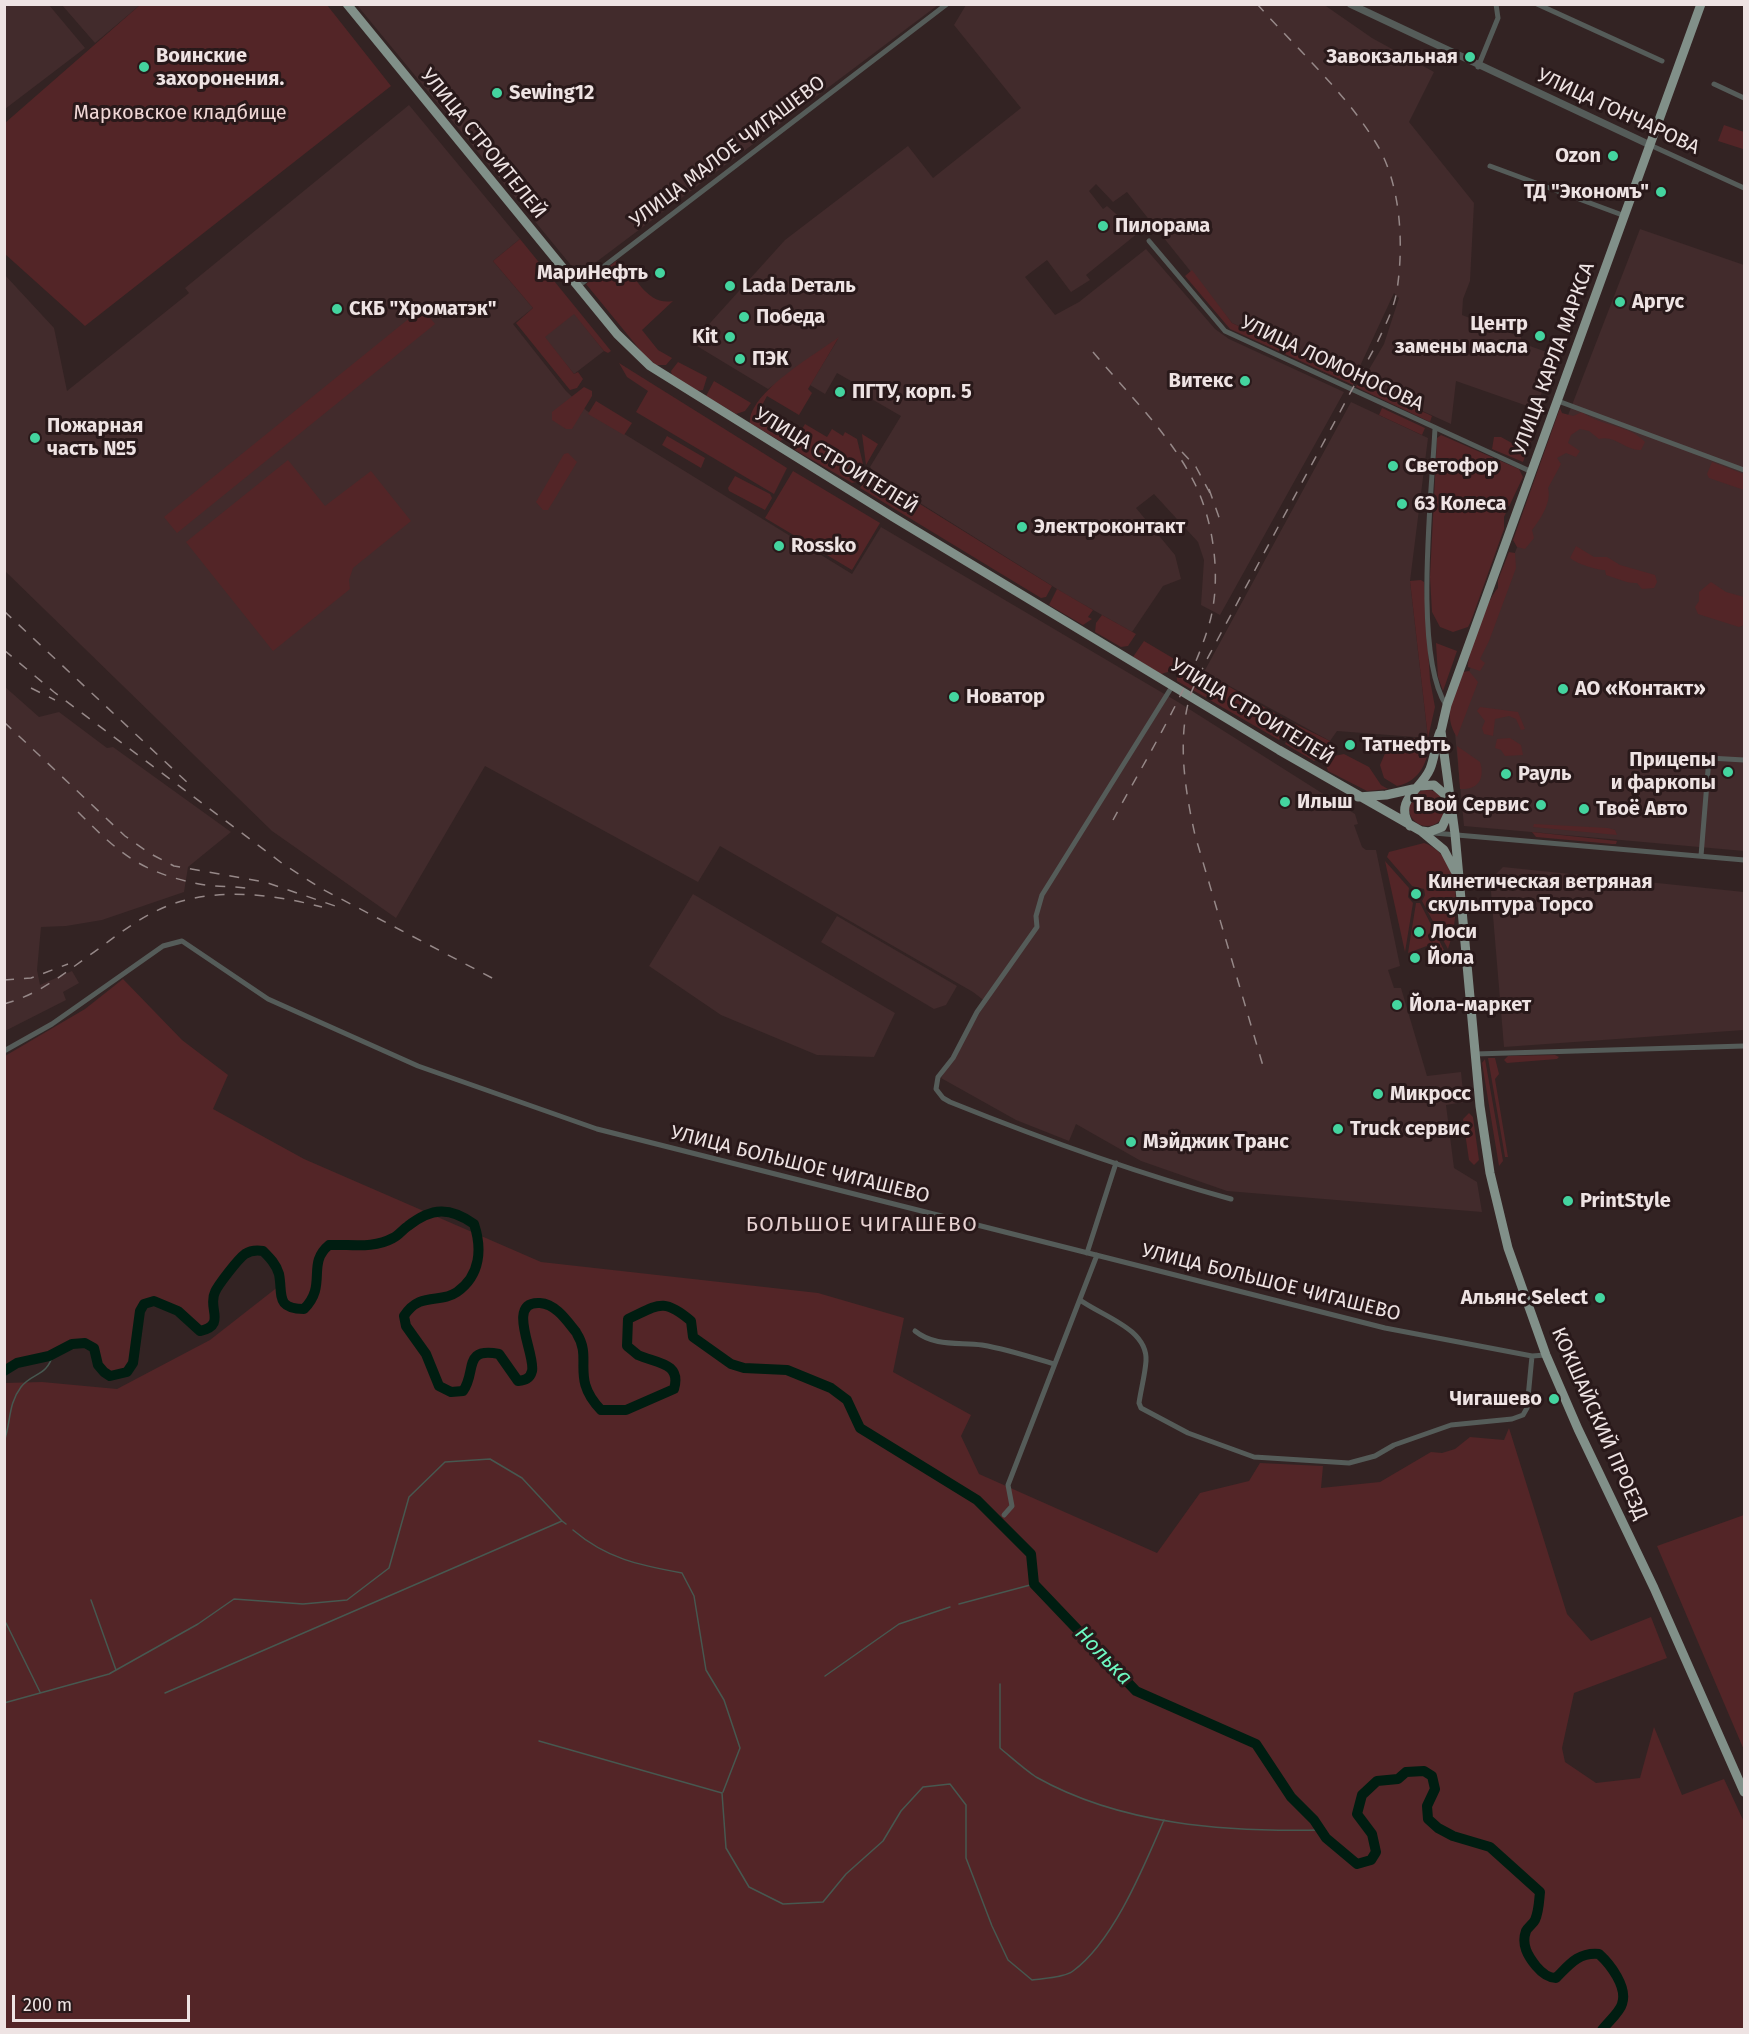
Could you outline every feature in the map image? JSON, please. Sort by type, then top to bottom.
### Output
[{"type":"main road","name":"УЛИЦА СТРОИТЕЛЕЙ","points":[[348,4],[577,287],[635,354],[667,378],[1358,797],[1410,826]]},
{"type":"main road","name":"УЛИЦА КАРЛА МАРКСА","points":[[1455,834],[1441,731],[1447,705],[1701,4]]},
{"type":"main road","points":[[1441,731],[1429,772],[1409,794],[1404,807],[1410,826],[1425,832],[1444,850],[1460,884]]},
{"type":"main road","points":[[1358,797],[1386,795],[1434,785],[1450,803],[1446,823],[1425,832]]},
{"type":"main road","name":"КОКШАЙСКИЙ ПРОЕЗД","points":[[1455,834],[1475,1054],[1490,1173],[1508,1248],[1546,1355],[1744,1792]]},
{"type":"street","name":"УЛИЦА МАЛОЕ ЧИГАШЕВО","points":[[577,287],[947,4]]},
{"type":"street","name":"УЛИЦА ГОНЧАРОВА","points":[[1350,4],[1478,67],[1744,188]]},
{"type":"street","points":[[1478,67],[1498,18],[1496,4]]},
{"type":"street","points":[[1537,4],[1662,60]]},
{"type":"street","points":[[1714,84],[1744,98]]},
{"type":"street","points":[[1490,166],[1625,216]]},
{"type":"street","name":"УЛИЦА ЛОМОНОСОВА","points":[[1149,241],[1225,331],[1532,472]]},
{"type":"street","points":[[1558,401],[1744,470]]},
{"type":"street","points":[[1435,428],[1427,576],[1434,679],[1447,705]]},
{"type":"street","points":[[1173,685],[1042,895],[1036,916],[1037,927],[985,998],[936,1083],[939,1094],[950,1102],[1116,1163],[1231,1198]]},
{"type":"street","points":[[1701,856],[1709,758],[1744,760]]},
{"type":"street","points":[[1425,832],[1744,860]]},
{"type":"street","name":"УЛИЦА БОЛЬШОЕ ЧИГАШЕВО","points":[[4,1052],[52,1024],[163,946],[182,941],[268,999],[418,1066],[597,1129],[1385,1328],[1532,1356],[1546,1355]]},
{"type":"street","points":[[1475,1054],[1744,1046]]},
{"type":"street","points":[[1087,1253],[1116,1163]]},
{"type":"street","points":[[1004,1515],[1012,1506],[1008,1485],[1097,1255]]},
{"type":"street","points":[[1080,1300],[1096,1312],[1133,1331],[1143,1343],[1146,1360],[1139,1403],[1141,1408],[1188,1433],[1254,1457],[1349,1463],[1375,1456],[1394,1445],[1451,1425],[1512,1419],[1523,1414],[1527,1408],[1532,1356]]},
{"type":"street","points":[[915,1331],[924,1338],[948,1344],[982,1345],[1054,1364]]},
{"type":"shaded area","points":[[5,4],[49,5],[85,48],[5,109]]},
{"type":"shaded area","points":[[1323,4],[1372,38],[1434,72],[1409,122],[1474,203],[1470,281],[1463,299],[1462,315],[1521,337],[1528,341],[1527,345],[1555,355],[1536,409],[1456,381],[1451,424],[1361,383],[1384,344],[1399,298],[1394,293],[1354,379],[1232,323],[1127,192],[1113,202],[1096,184],[1089,191],[1103,209],[1107,206],[1138,233],[1086,275],[1090,280],[1071,292],[1047,260],[1025,277],[1055,315],[1079,302],[1146,249],[1215,329],[1229,339],[1344,392],[1220,615],[1201,605],[1204,560],[1198,542],[1154,494],[1136,508],[1175,555],[1181,579],[1163,586],[1132,632],[1065,594],[877,476],[870,467],[901,416],[856,390],[858,385],[837,373],[825,394],[810,385],[838,339],[768,389],[692,343],[785,240],[908,146],[933,178],[1021,108],[954,25],[966,5]]},
{"type":"shaded area","points":[[62,5],[140,5],[95,43]]},
{"type":"shaded area","points":[[357,5],[938,5],[579,275]]},
{"type":"shaded area","points":[[409,105],[520,239],[493,261],[533,308],[513,324],[566,391],[587,411],[852,574],[881,527],[1178,702],[1355,814],[1358,824],[1354,825],[1362,847],[1366,850],[1376,850],[1400,966],[1388,970],[1394,988],[1401,988],[1427,1076],[1461,1072],[1464,1102],[1446,1105],[1454,1168],[1477,1182],[1482,1212],[1227,1191],[1141,1161],[1076,1124],[1069,1141],[1016,1120],[941,1078],[986,1002],[973,992],[720,846],[698,882],[485,766],[396,918],[272,831],[5,571],[4,274],[54,328],[67,391],[189,293],[185,288]]},
{"type":"shaded area","points":[[1640,229],[1744,265],[1744,851],[1464,826],[1453,713]]},
{"type":"shaded area","points":[[574,313],[604,351],[574,374],[544,337]]},
{"type":"shaded area","points":[[1351,402],[1428,438],[1410,581],[1428,738],[1337,731],[1330,741],[1204,672]]},
{"type":"shaded area","points":[[4,686],[39,717],[59,712],[107,748],[113,747],[231,832],[188,867],[184,892],[102,920],[66,926],[41,927],[37,970],[40,985],[72,971],[79,983],[63,992],[66,1000],[5,1031]]},
{"type":"shaded area","points":[[1503,867],[1744,892],[1744,1030],[1504,1047],[1490,880]]},
{"type":"shaded area","points":[[693,894],[895,1013],[874,1057],[817,1055],[721,1015],[649,966]]},
{"type":"shaded area","points":[[837,916],[957,986],[946,1005],[934,1009],[821,942]]},
{"type":"green space","name":"Марковское кладбище","points":[[140,5],[327,5],[391,86],[85,326],[5,254],[5,123]]},
{"type":"green space","points":[[1724,125],[1744,132],[1743,149],[1718,141]]},
{"type":"green space","points":[[520,239],[611,351],[608,353],[604,351],[574,314],[545,337],[574,374],[578,372],[583,379],[577,388],[570,390],[516,323],[533,308],[493,261]]},
{"type":"green space","points":[[616,261],[622,261],[650,295],[656,299],[673,301],[642,330],[658,350],[672,358],[666,365],[656,365],[645,356],[586,284]]},
{"type":"green space","points":[[1192,270],[1232,323],[1354,379],[1353,385],[1230,329],[1185,276]]},
{"type":"green space","points":[[422,308],[435,324],[177,533],[164,517]]},
{"type":"green space","points":[[839,337],[808,389],[812,393],[799,415],[767,396],[760,409],[791,428],[784,439],[780,441],[750,423],[752,411],[771,387]]},
{"type":"green space","points":[[678,362],[707,377],[703,390],[697,391],[672,376],[671,371]]},
{"type":"green space","points":[[619,363],[787,468],[774,494],[636,412],[648,391],[627,377]]},
{"type":"green space","points":[[714,381],[751,403],[745,411],[736,414],[706,396]]},
{"type":"green space","points":[[1358,382],[1432,416],[1430,422],[1356,387]]},
{"type":"green space","points":[[584,387],[592,391],[592,396],[572,429],[566,429],[552,420],[552,412]]},
{"type":"green space","points":[[596,401],[632,423],[624,435],[588,414]]},
{"type":"green space","points":[[1382,408],[1425,428],[1422,435],[1379,415]]},
{"type":"green space","points":[[1560,408],[1562,413],[1573,416],[1582,412],[1589,417],[1631,432],[1645,442],[1641,450],[1635,450],[1610,439],[1599,439],[1589,431],[1580,429],[1571,435],[1568,443],[1580,451],[1576,457],[1566,453],[1557,458],[1561,464],[1548,488],[1548,500],[1544,511],[1532,530],[1534,538],[1525,549],[1517,547],[1513,540]]},
{"type":"green space","points":[[805,424],[827,437],[832,429],[843,436],[845,432],[857,439],[864,468],[856,482],[852,483],[795,450],[794,443]]},
{"type":"green space","points":[[1530,425],[1536,426],[1523,462],[1492,449],[1494,437],[1501,437],[1519,447]]},
{"type":"green space","points":[[862,434],[878,444],[866,465]]},
{"type":"green space","points":[[1441,435],[1519,469],[1523,477],[1504,517],[1504,529],[1471,621],[1468,627],[1453,632],[1440,627],[1432,612],[1430,577],[1437,438]]},
{"type":"green space","points":[[667,436],[705,458],[701,468],[662,445]]},
{"type":"green space","points":[[568,453],[577,462],[548,510],[543,510],[536,502],[564,454]]},
{"type":"green space","points":[[288,460],[325,506],[371,471],[411,521],[353,568],[349,580],[350,589],[273,651],[186,542]]},
{"type":"green space","points":[[1712,462],[1744,474],[1744,490],[1709,478],[1707,474]]},
{"type":"green space","points":[[793,471],[880,523],[852,570],[765,518]]},
{"type":"green space","points":[[870,473],[1052,586],[1046,597],[1041,598],[860,488]]},
{"type":"green space","points":[[735,476],[770,494],[772,498],[765,510],[729,491],[728,488]]},
{"type":"green space","points":[[1576,546],[1594,557],[1607,557],[1620,565],[1655,575],[1657,582],[1654,588],[1642,589],[1637,583],[1606,575],[1605,570],[1592,568],[1570,558]]},
{"type":"green space","points":[[1509,552],[1515,553],[1516,568],[1480,659],[1485,663],[1480,671],[1468,667],[1471,649],[1484,614],[1498,588],[1498,580]]},
{"type":"green space","points":[[1410,581],[1424,582],[1430,680],[1435,707],[1428,738]]},
{"type":"green space","points":[[1711,582],[1726,592],[1744,597],[1744,625],[1739,627],[1698,614],[1695,607],[1699,601],[1699,592]]},
{"type":"green space","points":[[1057,589],[1093,610],[1088,617],[1092,619],[1083,625],[1049,605]]},
{"type":"green space","points":[[1102,615],[1136,634],[1128,646],[1121,647],[1095,632],[1096,623]]},
{"type":"green space","points":[[1144,641],[1176,660],[1168,672],[1161,674],[1133,657]]},
{"type":"green space","points":[[1436,643],[1457,651],[1443,691],[1438,677]]},
{"type":"green space","points":[[1183,660],[1290,722],[1279,740],[1177,681],[1176,666]]},
{"type":"green space","points":[[1469,671],[1478,682],[1457,737],[1450,721],[1451,704],[1462,672]]},
{"type":"green space","points":[[1480,707],[1518,712],[1525,729],[1521,730],[1516,719],[1509,716],[1495,719],[1493,736],[1484,734],[1482,728],[1485,721],[1477,711]]},
{"type":"green space","points":[[1295,724],[1330,741],[1330,750],[1314,761],[1285,744]]},
{"type":"green space","points":[[1380,737],[1430,739],[1422,769],[1412,780],[1397,786],[1384,778],[1380,765],[1386,751],[1397,751],[1398,743],[1388,742]]},
{"type":"green space","points":[[1510,738],[1521,745],[1523,755],[1505,756],[1501,750],[1495,748],[1497,739]]},
{"type":"green space","points":[[1457,746],[1480,762],[1481,778],[1476,785],[1467,789],[1460,789]]},
{"type":"green space","points":[[1344,754],[1369,767],[1381,785],[1388,789],[1367,791],[1328,771],[1326,765],[1334,756]]},
{"type":"green space","points":[[1427,790],[1440,795],[1445,808],[1440,821],[1427,826],[1414,821],[1409,808],[1414,795]]},
{"type":"green space","points":[[1534,824],[1608,828],[1615,830],[1617,835],[1533,827]]},
{"type":"green space","points":[[1532,832],[1617,841],[1616,844],[1612,844],[1536,837]]},
{"type":"green space","points":[[1424,843],[1437,850],[1446,861],[1452,874],[1456,905],[1455,921],[1448,949],[1422,901],[1425,895],[1424,889],[1412,886],[1387,857],[1389,852]]},
{"type":"green space","points":[[1385,861],[1409,888],[1408,897],[1413,903],[1405,952]]},
{"type":"green space","points":[[1416,903],[1420,903],[1444,950],[1441,956],[1436,957],[1432,944],[1408,953]]},
{"type":"green space","points":[[123,979],[182,1040],[228,1075],[213,1109],[304,1159],[541,1262],[818,1293],[904,1318],[893,1372],[971,1415],[961,1436],[979,1474],[1157,1553],[1200,1493],[1249,1481],[1260,1463],[1323,1466],[1321,1488],[1380,1482],[1431,1452],[1442,1453],[1455,1449],[1470,1437],[1504,1440],[1509,1428],[1567,1614],[1591,1641],[1651,1617],[1667,1658],[1574,1693],[1562,1748],[1565,1762],[1596,1783],[1640,1778],[1654,1727],[1682,1795],[1724,1779],[1744,1822],[1744,2029],[5,2029],[5,1383],[42,1382],[117,1389],[210,1340],[279,1286],[277,1271],[270,1259],[263,1251],[251,1251],[245,1254],[228,1272],[215,1292],[213,1298],[215,1320],[208,1328],[200,1331],[178,1311],[154,1301],[144,1304],[140,1311],[133,1363],[127,1372],[110,1376],[104,1372],[98,1365],[94,1348],[85,1343],[45,1355],[5,1371],[5,1056],[85,1009]]},
{"type":"green space","points":[[1555,1055],[1559,1057],[1557,1059],[1507,1063],[1504,1060],[1508,1056]]},
{"type":"green space","points":[[1488,1058],[1495,1058],[1499,1074],[1495,1079],[1508,1157],[1505,1157]]},
{"type":"green space","points":[[1485,1059],[1503,1161],[1499,1166],[1482,1063]]},
{"type":"green space","points":[[1469,1113],[1473,1117],[1479,1160],[1474,1165],[1469,1160],[1463,1119]]},
{"type":"green space","points":[[1744,1515],[1744,1750],[1657,1546]]},
{"type":"waterway","name":"Нолька","points":[[4,1371],[17,1363],[49,1356],[72,1344],[85,1343],[94,1348],[98,1365],[104,1372],[110,1376],[127,1372],[133,1363],[140,1311],[144,1304],[154,1301],[178,1311],[200,1331],[208,1328],[215,1320],[213,1298],[215,1292],[228,1272],[245,1254],[251,1251],[263,1251],[274,1264],[279,1274],[284,1303],[304,1309],[315,1292],[319,1260],[322,1252],[329,1245],[378,1244],[395,1237],[425,1215],[441,1212],[457,1214],[474,1224],[478,1242],[478,1261],[471,1278],[457,1292],[417,1303],[404,1316],[406,1326],[426,1354],[439,1386],[451,1392],[463,1391],[475,1358],[487,1353],[499,1354],[518,1381],[529,1377],[532,1363],[523,1319],[530,1305],[540,1303],[551,1306],[576,1332]]},
{"type":"waterway","name":"Нолька","points":[[577,1334],[583,1352],[586,1388],[601,1410],[626,1410],[674,1389],[675,1380],[671,1368],[638,1355],[627,1346],[628,1319],[660,1306],[674,1309],[691,1321],[693,1337],[731,1364],[744,1368],[787,1370],[831,1388],[847,1400],[860,1428],[977,1500],[1031,1554],[1034,1584],[1136,1691],[1256,1744],[1291,1797],[1314,1820],[1326,1838],[1357,1864],[1371,1860],[1376,1852],[1372,1834],[1357,1814],[1362,1795],[1377,1781],[1398,1779],[1406,1772],[1424,1771],[1432,1776],[1435,1789],[1427,1806],[1428,1819],[1438,1828],[1453,1836],[1490,1847],[1540,1892],[1536,1917],[1526,1931],[1524,1941],[1528,1954],[1538,1968],[1547,1976],[1556,1978],[1580,1957],[1599,1954],[1613,1970],[1622,1990],[1622,2004],[1602,2030]]},
{"type":"waterway","points":[[4,1442],[17,1393],[26,1382],[47,1367],[53,1354]]},
{"type":"waterway","points":[[4,1703],[109,1674],[198,1624],[234,1599],[303,1604],[347,1600],[389,1568],[409,1497],[445,1462],[490,1459],[522,1478],[562,1521]]},
{"type":"waterway","points":[[165,1693],[562,1521],[566,1524]]},
{"type":"waterway","points":[[573,1530],[598,1548],[611,1554],[638,1564],[682,1573],[694,1596],[706,1670],[724,1700],[740,1748],[723,1792]]},
{"type":"waterway","points":[[959,1604],[1034,1584]]},
{"type":"waterway","points":[[91,1600],[116,1670]]},
{"type":"waterway","points":[[825,1676],[899,1624],[950,1607]]},
{"type":"waterway","points":[[6,1623],[40,1692]]},
{"type":"waterway","points":[[1000,1684],[1000,1748],[1036,1777],[1069,1793],[1103,1806],[1175,1822],[1211,1827],[1321,1830]]},
{"type":"waterway","points":[[539,1741],[722,1793],[726,1848],[749,1887],[783,1904],[823,1902],[846,1874],[883,1841],[901,1811],[923,1787],[950,1784],[966,1805],[966,1858],[992,1926],[1008,1960],[1032,1980],[1069,1973],[1088,1958],[1115,1922],[1164,1820]]},
{"type":"railway","points":[[1257,4],[1335,88],[1376,143],[1391,176],[1400,234],[1396,297],[1382,332],[1206,661],[1190,696],[1186,713],[1184,766],[1195,835],[1263,1066]]},
{"type":"railway","points":[[1093,352],[1149,416],[1175,450],[1196,486],[1203,502],[1212,537],[1215,575],[1212,611],[1200,652],[1165,726],[1113,820]]},
{"type":"railway","points":[[1182,452],[1196,467],[1211,495]]},
{"type":"railway","points":[[1209,489],[1221,523]]},
{"type":"railway","points":[[4,611],[190,785]]},
{"type":"railway","points":[[4,650],[54,692],[283,864],[322,889],[496,980]]},
{"type":"railway","points":[[31,688],[55,700]]},
{"type":"railway","points":[[4,722],[125,836],[149,853],[174,866],[265,882],[344,909]]},
{"type":"railway","points":[[78,812],[119,850],[146,867],[199,884],[246,888]]},
{"type":"railway","points":[[4,1004],[27,996],[48,984],[138,921],[175,903],[196,898],[238,894],[281,898],[322,907]]},
{"type":"railway","points":[[4,980],[31,978],[68,964]]},
{"type":"place","name":"Завокзальная","points":[[1470,57]]},
{"type":"place","name":"Воинские захоронения.","points":[[144,67]]},
{"type":"place","name":"Sewing12","points":[[497,93]]},
{"type":"place","name":"Ozon","points":[[1613,156]]},
{"type":"place","name":"ТД \"Экономъ\"","points":[[1661,192]]},
{"type":"place","name":"Пилорама","points":[[1103,226]]},
{"type":"place","name":"МариНефть","points":[[660,273]]},
{"type":"place","name":"Lada Dеталь","points":[[730,286]]},
{"type":"place","name":"Аргус","points":[[1620,302]]},
{"type":"place","name":"СКБ \"Хроматэк\"","points":[[337,309]]},
{"type":"place","name":"Победа","points":[[744,317]]},
{"type":"place","name":"Центр замены масла","points":[[1540,336]]},
{"type":"place","name":"Kit","points":[[730,337]]},
{"type":"place","name":"ПЭК","points":[[740,359]]},
{"type":"place","name":"Витекс","points":[[1245,381]]},
{"type":"place","name":"ПГТУ, корп. 5","points":[[840,392]]},
{"type":"place","name":"Пожарная часть №5","points":[[35,438]]},
{"type":"place","name":"Светофор","points":[[1393,466]]},
{"type":"place","name":"63 Колеса","points":[[1402,504]]},
{"type":"place","name":"Электроконтакт","points":[[1022,527]]},
{"type":"place","name":"Rossko","points":[[779,546]]},
{"type":"place","name":"АО «Контакт»","points":[[1563,689]]},
{"type":"place","name":"Новатор","points":[[954,697]]},
{"type":"place","name":"Татнефть","points":[[1350,745]]},
{"type":"place","name":"Прицепы и фаркопы","points":[[1728,772]]},
{"type":"place","name":"Рауль","points":[[1506,774]]},
{"type":"place","name":"Илыш","points":[[1285,802]]},
{"type":"place","name":"Твой Сервис","points":[[1541,805]]},
{"type":"place","name":"Твоё Авто","points":[[1584,809]]},
{"type":"place","name":"Кинетическая ветряная скульптура Торсо","points":[[1416,894]]},
{"type":"place","name":"Лоси","points":[[1419,932]]},
{"type":"place","name":"Йола","points":[[1415,958]]},
{"type":"place","name":"Йола-маркет","points":[[1397,1005]]},
{"type":"place","name":"Микросс","points":[[1378,1094]]},
{"type":"place","name":"Truck сервис","points":[[1338,1129]]},
{"type":"place","name":"Мэйджик Транс","points":[[1131,1142]]},
{"type":"place","name":"PrintStyle","points":[[1568,1201]]},
{"type":"place","name":"Альянс Select","points":[[1600,1298]]},
{"type":"place","name":"Чигашево","points":[[1554,1399]]},
{"type":"district","name":"БОЛЬШОЕ ЧИГАШЕВО","points":[[862,1225]]}]
